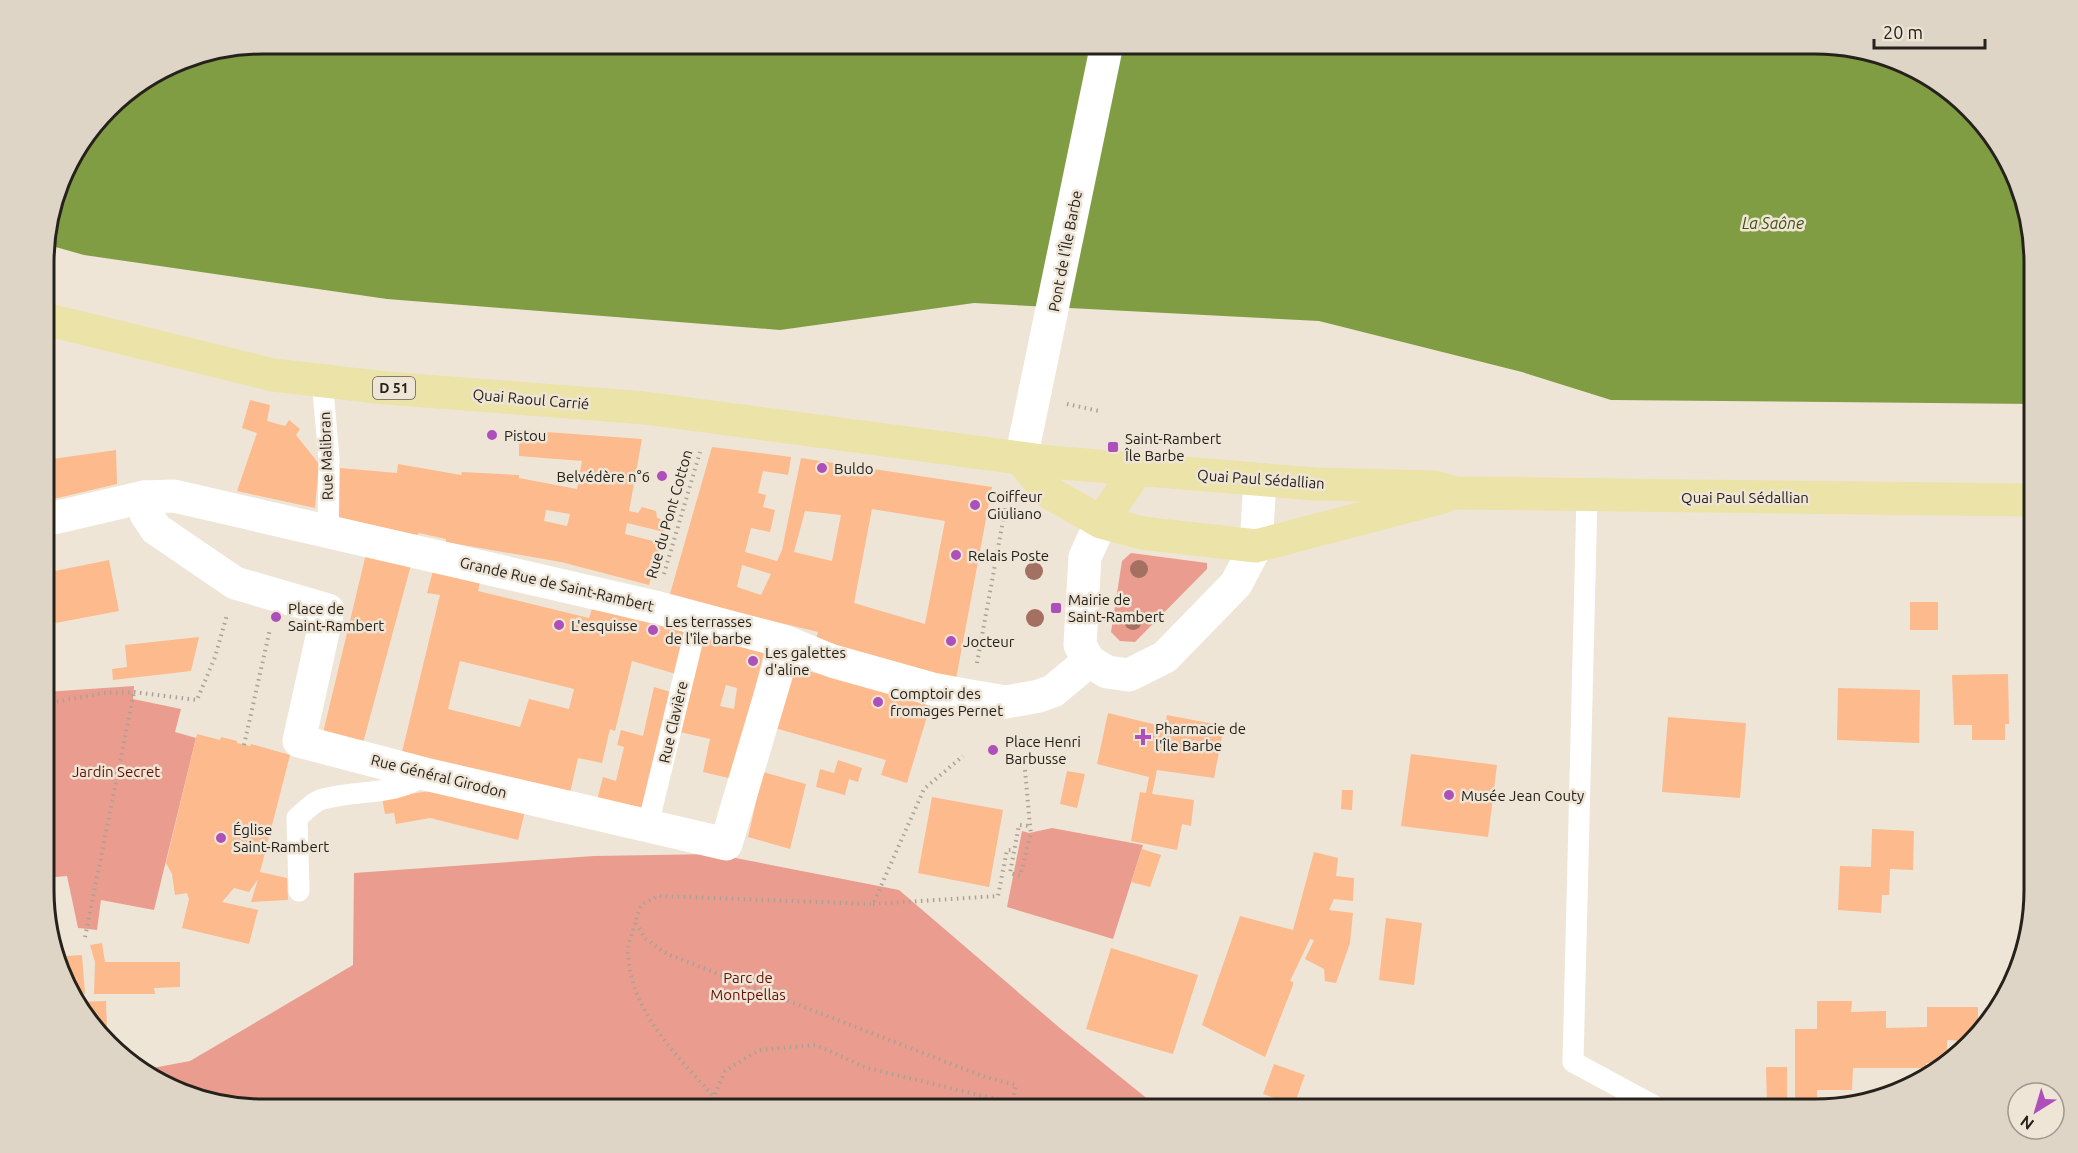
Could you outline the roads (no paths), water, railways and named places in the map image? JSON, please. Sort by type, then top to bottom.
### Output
[{"type":"main road","name":"Quai Raoul Carrié","points":[[54,321],[273,375],[645,408],[1014,458]]},
{"type":"main road","name":"Quai Paul Sédallian","points":[[1014,458],[1136,471],[1260,480],[1435,487],[1456,493],[2024,500]]},
{"type":"main road","name":"Quai Paul Sédallian","points":[[1014,458],[1048,492],[1101,522],[1142,533],[1256,546],[1456,493]]},
{"type":"main road","points":[[1101,522],[1136,471]]},
{"type":"street","name":"Pont de l'Île Barbe","points":[[1014,458],[1033,396],[1105,54]]},
{"type":"street","points":[[1101,522],[1084,556],[1080,645],[1089,661],[1107,672],[1129,675],[1165,657],[1236,584],[1256,546],[1260,480]]},
{"type":"street","name":"Grande Rue de Saint-Rambert","points":[[54,518],[144,497],[174,495],[655,607],[786,642],[832,661],[932,689],[1006,702],[1053,691],[1089,661]]},
{"type":"street","name":"Rue Général Girodon","points":[[144,497],[146,514],[156,529],[235,583],[328,610],[299,741],[425,774],[726,844],[786,642]]},
{"type":"lane","name":"Rue Malibran","points":[[322,380],[329,458],[328,532]]},
{"type":"lane","points":[[1587,496],[1573,1062],[1641,1099]]},
{"type":"lane","name":"Rue Clavière","points":[[648,825],[698,618]]},
{"type":"lane","points":[[299,891],[297,818],[321,799],[395,788],[413,783],[425,774]]},
{"type":"water","name":"La Saône","points":[[263,54],[1815,54],[1842,56],[1869,61],[1895,70],[1920,82],[1942,97],[1972,125],[1989,147],[2002,171],[2013,196],[2024,249],[2024,404],[1611,400],[1522,372],[1319,321],[974,303],[780,330],[387,299],[84,255],[55,247],[65,196],[89,147],[125,106],[158,82],[196,65],[236,56]]},
{"type":"place","name":"Pistou","points":[[492,435]]},
{"type":"place","name":"Saint-Rambert Île Barbe","points":[[1113,447]]},
{"type":"place","name":"Buldo","points":[[822,468]]},
{"type":"place","name":"Belvédère n°6","points":[[662,476]]},
{"type":"place","name":"Coiffeur Giuliano","points":[[975,505]]},
{"type":"place","name":"Relais Poste","points":[[956,555]]},
{"type":"place","name":"Mairie de Saint-Rambert","points":[[1056,608]]},
{"type":"place","name":"Place de Saint-Rambert","points":[[276,617]]},
{"type":"place","name":"L'esquisse","points":[[559,625]]},
{"type":"place","name":"Les terrasses de l'île barbe","points":[[653,630]]},
{"type":"place","name":"Jocteur","points":[[951,641]]},
{"type":"place","name":"Les galettes d'aline","points":[[753,661]]},
{"type":"place","name":"Comptoir des fromages Pernet","points":[[878,702]]},
{"type":"place","name":"Pharmacie de l'Île Barbe","points":[[1143,737]]},
{"type":"place","name":"Place Henri Barbusse","points":[[993,750]]},
{"type":"place","name":"Musée Jean Couty","points":[[1449,795]]},
{"type":"place","name":"Église Saint-Rambert","points":[[221,838]]},
{"type":"park label","name":"Jardin Secret","points":[[116,771]]},
{"type":"park label","name":"Parc de Montpellas","points":[[748,986]]}]
